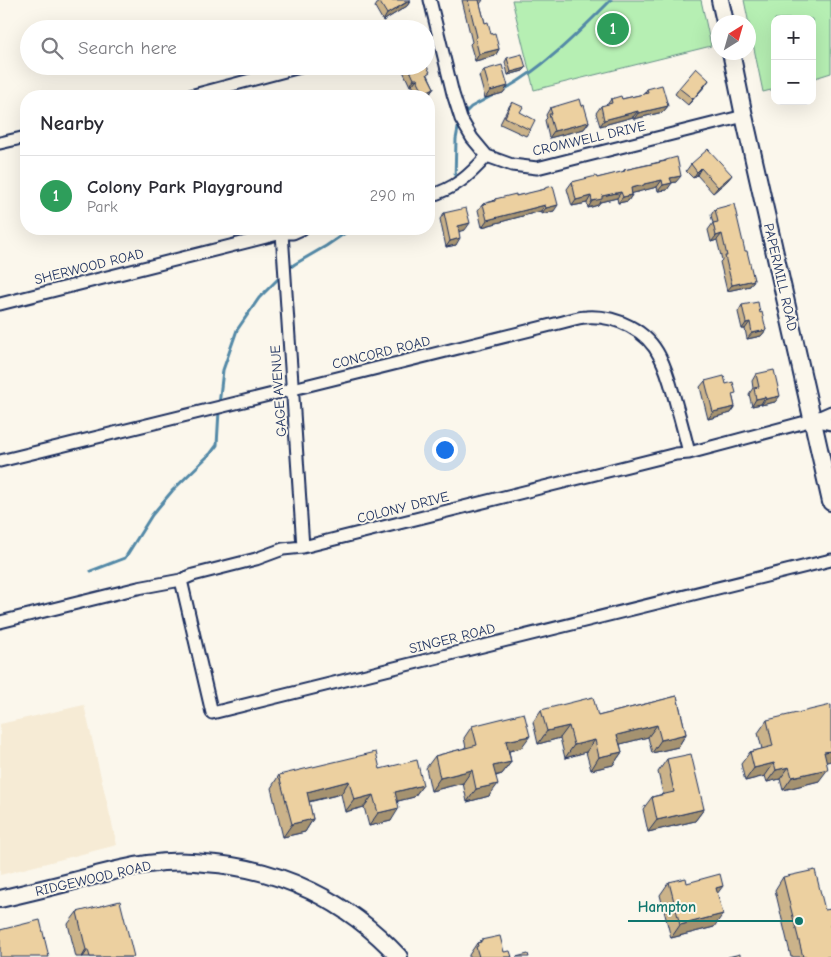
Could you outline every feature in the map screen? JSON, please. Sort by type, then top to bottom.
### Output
[{"type":"main road","points":[[720,0],[723,15]]},
{"type":"main road","name":"PAPERMILL ROAD","points":[[733,60],[831,502]]},
{"type":"main road","name":"RIDGEWOOD ROAD","points":[[0,899],[150,864],[194,862],[219,864],[268,874],[319,894],[360,921],[398,957]]},
{"type":"street","points":[[430,0],[461,119],[472,138],[487,156],[464,179],[452,187],[435,194]]},
{"type":"street","points":[[213,90],[270,75]]},
{"type":"street","name":"CROMWELL DRIVE","points":[[487,156],[512,165],[537,168],[744,116]]},
{"type":"street","points":[[0,143],[20,138]]},
{"type":"street","name":"SHERWOOD ROAD","points":[[0,304],[274,235]]},
{"type":"street","name":"GAGE AVENUE","points":[[282,235],[303,547]]},
{"type":"street","name":"CONCORD ROAD","points":[[0,461],[586,317],[606,318],[632,327],[649,341],[656,350],[666,369],[690,452]]},
{"type":"street","name":"COLONY DRIVE","points":[[0,622],[138,588],[180,580],[256,559],[283,549],[303,547],[690,452],[813,420],[831,412]]},
{"type":"street","name":"COLONY DRIVE","points":[[813,420],[831,424]]},
{"type":"street","name":"SINGER ROAD","points":[[180,580],[212,713],[831,560]]},
{"type":"shaded area","points":[[84,705],[117,845],[0,875],[0,724]]},
{"type":"green space","points":[[512,0],[701,0],[711,46],[534,90]]},
{"type":"green space","points":[[744,0],[831,0],[831,73],[816,78],[816,15],[771,15],[771,90],[763,92],[756,58],[756,15],[747,15]]},
{"type":"building","points":[[410,0],[387,14],[379,1]]},
{"type":"building","points":[[468,0],[479,0],[485,23],[488,22],[491,34],[495,33],[499,49],[479,54]]},
{"type":"building","points":[[522,54],[526,68],[511,72],[507,58]]},
{"type":"building","points":[[502,65],[508,86],[490,91],[484,70]]},
{"type":"building","points":[[696,68],[709,80],[693,99],[679,88]]},
{"type":"building","points":[[412,75],[428,75],[434,88],[422,90],[417,79],[414,79]]},
{"type":"building","points":[[662,85],[668,106],[638,113],[638,111],[604,120],[601,106],[612,103],[611,99],[621,96],[622,99],[648,93],[647,89]]},
{"type":"building","points":[[580,99],[582,106],[584,105],[589,122],[554,131],[549,114],[552,114],[550,108]]},
{"type":"building","points":[[512,102],[523,107],[520,112],[535,120],[530,130],[505,117]]},
{"type":"building","points":[[708,149],[732,175],[718,187],[701,168],[697,172],[691,164]]},
{"type":"building","points":[[677,157],[681,176],[670,178],[672,183],[663,185],[662,180],[644,184],[631,188],[632,195],[623,197],[621,192],[602,196],[602,199],[592,201],[591,196],[576,200],[572,182],[596,176],[597,178]]},
{"type":"building","points":[[553,186],[558,205],[546,208],[545,205],[487,220],[483,204],[495,201],[495,199],[516,194],[516,196]]},
{"type":"building","points":[[734,204],[754,280],[732,285],[722,234],[716,236],[713,223],[718,222],[715,209]]},
{"type":"building","points":[[466,208],[470,223],[458,226],[460,238],[450,241],[444,213]]},
{"type":"building","points":[[758,302],[766,330],[752,333],[750,322],[746,323],[742,305]]},
{"type":"building","points":[[774,370],[780,396],[756,399],[754,388],[759,387],[756,374]]},
{"type":"building","points":[[724,376],[726,384],[733,382],[736,393],[732,394],[735,407],[713,412],[705,381]]},
{"type":"building","points":[[677,696],[686,734],[661,740],[657,725],[617,735],[622,752],[599,757],[595,740],[574,745],[569,726],[547,731],[541,710],[593,697],[598,716]]},
{"type":"building","points":[[831,705],[831,751],[824,752],[828,769],[792,777],[789,767],[776,770],[774,763],[754,768],[750,752],[773,746],[767,720]]},
{"type":"building","points":[[524,713],[530,736],[506,741],[511,762],[493,766],[498,784],[476,789],[472,770],[440,778],[435,756],[477,745],[472,726]]},
{"type":"building","points":[[376,752],[380,769],[417,760],[423,785],[395,792],[399,808],[378,813],[373,795],[354,800],[349,781],[307,792],[313,819],[292,824],[279,775]]},
{"type":"building","points":[[691,754],[704,809],[657,820],[652,797],[674,792],[667,759]]},
{"type":"building","points":[[815,870],[825,910],[831,909],[831,957],[803,957],[783,877]]},
{"type":"building","points":[[720,874],[723,886],[716,888],[723,914],[680,925],[669,882],[686,878],[687,883]]},
{"type":"building","points":[[120,901],[134,957],[90,957],[88,950],[86,950],[77,912]]},
{"type":"building","points":[[40,920],[49,957],[0,957],[0,930]]},
{"type":"building","points":[[500,936],[504,952],[510,951],[512,957],[479,957],[476,947],[478,946],[477,943],[481,942],[481,940]]},
{"type":"building","points":[[528,954],[529,957],[516,957]]},
{"type":"building","points":[[740,954],[740,957],[728,957]]},
{"type":"waterway","points":[[505,89],[548,59],[574,37],[611,0]]},
{"type":"waterway","points":[[463,115],[471,107],[495,94]]},
{"type":"waterway","points":[[455,181],[456,139],[459,123]]},
{"type":"waterway","points":[[288,269],[342,235]]},
{"type":"waterway","points":[[219,405],[223,370],[237,330],[259,298],[282,275]]},
{"type":"waterway","points":[[91,571],[125,558],[152,515],[173,490],[211,453],[217,445],[219,411]]},
{"type":"place","name":"Colony Park Playground","points":[[613,29]]},
{"type":"place","name":"Hampton","points":[[799,921]]}]
